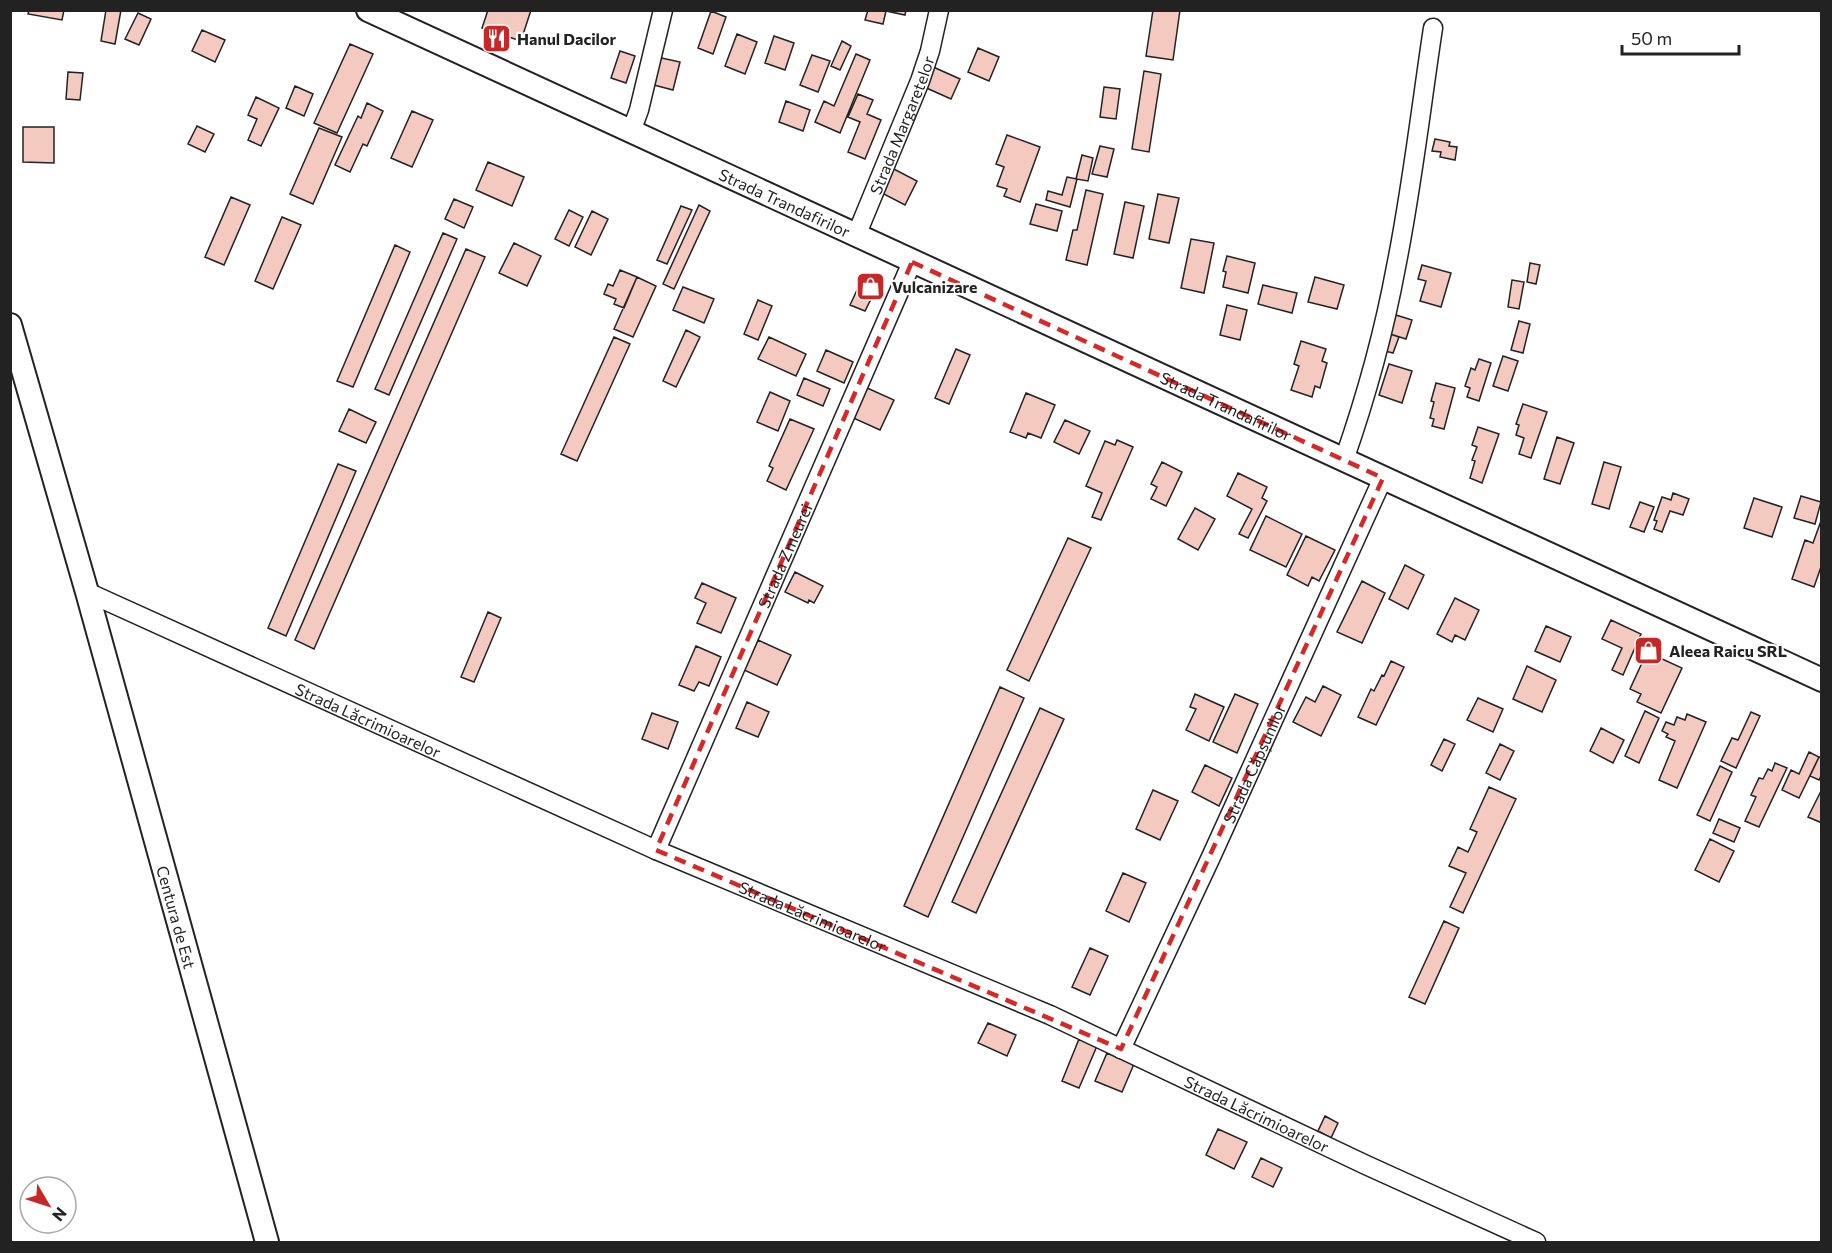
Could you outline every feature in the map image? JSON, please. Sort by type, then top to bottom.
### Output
[{"type":"main road","name":"Strada Trandafirilor","points":[[368,10],[1821,680]]},
{"type":"main road","name":"Centura de Est","points":[[10,325],[87,592],[267,1242]]},
{"type":"street","points":[[631,132],[639,110],[663,10]]},
{"type":"street","name":"Strada Margaretelor","points":[[856,236],[920,81],[930,51],[939,10]]},
{"type":"street","points":[[1344,460],[1365,396],[1397,265],[1433,28]]},
{"type":"street","name":"Strada Zmeurei","points":[[656,850],[912,262]]},
{"type":"street","name":"Strada Căpșunilor","points":[[1121,1049],[1383,478]]},
{"type":"street","name":"Strada Lăcrimioarelor","points":[[87,592],[656,850],[1050,1015],[1366,1165],[1536,1242]]},
{"type":"highlighted area","points":[[912,262],[1383,478],[1121,1049],[656,850]]},
{"type":"building","points":[[29,10],[64,10],[62,20],[28,14]]},
{"type":"building","points":[[106,10],[121,10],[115,44],[101,41]]},
{"type":"building","points":[[488,10],[531,10],[521,41],[482,28]]},
{"type":"building","points":[[868,10],[906,10],[905,15],[886,11],[883,24],[865,20]]},
{"type":"building","points":[[1153,10],[1180,10],[1173,60],[1146,56]]},
{"type":"building","points":[[711,11],[726,17],[713,54],[698,48]]},
{"type":"building","points":[[138,13],[151,19],[139,45],[125,39]]},
{"type":"building","points":[[202,30],[225,40],[215,62],[192,51]]},
{"type":"building","points":[[737,34],[757,42],[745,74],[725,66]]},
{"type":"building","points":[[774,36],[794,43],[785,70],[765,63]]},
{"type":"building","points":[[842,41],[851,46],[840,70],[831,66]]},
{"type":"building","points":[[350,44],[373,54],[337,133],[314,123]]},
{"type":"building","points":[[978,48],[999,57],[989,81],[968,72]]},
{"type":"building","points":[[620,51],[635,56],[626,83],[611,78]]},
{"type":"building","points":[[856,54],[870,60],[840,133],[815,122],[824,101],[834,106]]},
{"type":"building","points":[[812,55],[830,61],[818,92],[800,85]]},
{"type":"building","points":[[657,57],[680,62],[673,90],[650,84]]},
{"type":"building","points":[[931,66],[960,79],[951,99],[922,86]]},
{"type":"building","points":[[1144,71],[1161,74],[1149,152],[1132,149]]},
{"type":"building","points":[[68,72],[83,73],[80,100],[66,99]]},
{"type":"building","points":[[295,86],[313,94],[304,116],[286,108]]},
{"type":"building","points":[[1104,87],[1120,89],[1116,119],[1100,117]]},
{"type":"building","points":[[858,94],[873,100],[867,114],[881,120],[865,159],[848,152],[860,122],[848,117]]},
{"type":"building","points":[[256,97],[279,108],[261,146],[248,140],[257,119],[248,115]]},
{"type":"building","points":[[786,101],[810,110],[803,131],[779,122]]},
{"type":"building","points":[[367,103],[383,111],[367,146],[363,144],[350,172],[335,165],[358,116],[361,118]]},
{"type":"building","points":[[412,111],[433,120],[412,167],[391,158]]},
{"type":"building","points":[[197,126],[214,134],[205,152],[188,144]]},
{"type":"building","points":[[23,127],[54,127],[54,163],[23,162]]},
{"type":"building","points":[[319,128],[342,137],[313,204],[290,194]]},
{"type":"building","points":[[1007,135],[1040,147],[1020,202],[1004,196],[1007,189],[997,186],[1004,167],[996,164]]},
{"type":"building","points":[[1435,139],[1450,142],[1449,146],[1457,147],[1455,160],[1440,157],[1441,152],[1432,151]]},
{"type":"building","points":[[1100,146],[1114,149],[1107,177],[1092,174]]},
{"type":"building","points":[[1082,155],[1093,158],[1088,181],[1076,179]]},
{"type":"building","points":[[488,162],[524,177],[512,206],[476,190]]},
{"type":"building","points":[[890,167],[917,181],[905,205],[878,191]]},
{"type":"building","points":[[1067,177],[1077,179],[1070,207],[1046,200],[1048,191],[1062,195]]},
{"type":"building","points":[[1086,190],[1103,194],[1087,265],[1066,260],[1073,230],[1077,230]]},
{"type":"building","points":[[1158,194],[1179,198],[1169,243],[1149,239]]},
{"type":"building","points":[[231,197],[250,205],[224,265],[205,257]]},
{"type":"building","points":[[454,199],[473,207],[464,228],[445,219]]},
{"type":"building","points":[[1125,202],[1144,206],[1133,258],[1114,254]]},
{"type":"building","points":[[1036,204],[1062,211],[1057,231],[1030,224]]},
{"type":"building","points":[[699,205],[710,211],[674,289],[663,284]]},
{"type":"building","points":[[681,206],[692,210],[667,264],[657,260]]},
{"type":"building","points":[[569,210],[583,217],[569,246],[555,239]]},
{"type":"building","points":[[592,211],[608,219],[591,255],[575,247]]},
{"type":"building","points":[[282,217],[301,225],[273,289],[255,281]]},
{"type":"building","points":[[443,233],[457,239],[389,395],[375,389]]},
{"type":"building","points":[[1191,239],[1214,243],[1204,293],[1181,288]]},
{"type":"building","points":[[514,243],[541,256],[527,286],[499,273]]},
{"type":"building","points":[[395,245],[410,252],[353,387],[337,381]]},
{"type":"building","points":[[466,249],[485,257],[314,649],[295,640]]},
{"type":"building","points":[[1227,256],[1255,263],[1248,293],[1223,287],[1226,272],[1223,271]]},
{"type":"building","points":[[1530,263],[1540,265],[1536,284],[1527,282]]},
{"type":"building","points":[[1422,265],[1451,273],[1441,307],[1420,301],[1426,281],[1418,279]]},
{"type":"building","points":[[620,270],[637,277],[624,308],[614,304],[616,299],[604,294],[608,284],[613,286]]},
{"type":"building","points":[[637,277],[656,286],[633,337],[614,329]]},
{"type":"building","points":[[1315,277],[1344,285],[1337,309],[1308,302]]},
{"type":"building","points":[[1512,280],[1524,282],[1519,309],[1508,307]]},
{"type":"building","points":[[1263,285],[1297,293],[1292,313],[1258,304]]},
{"type":"building","points":[[683,287],[714,299],[704,323],[673,310]]},
{"type":"building","points":[[858,288],[873,295],[865,311],[850,305]]},
{"type":"building","points":[[758,300],[772,306],[758,340],[744,334]]},
{"type":"building","points":[[1227,305],[1247,310],[1240,340],[1220,335]]},
{"type":"building","points":[[1396,315],[1412,320],[1406,339],[1390,334]]},
{"type":"building","points":[[1519,321],[1530,324],[1523,353],[1511,350]]},
{"type":"building","points":[[686,330],[700,337],[676,387],[663,381]]},
{"type":"building","points":[[1390,334],[1399,337],[1393,353],[1385,351]]},
{"type":"building","points":[[614,337],[630,344],[577,461],[561,454]]},
{"type":"building","points":[[769,337],[806,354],[796,376],[758,359]]},
{"type":"building","points":[[1301,341],[1326,349],[1322,361],[1327,363],[1320,388],[1315,386],[1312,397],[1291,390],[1299,366],[1294,364]]},
{"type":"building","points":[[956,349],[970,355],[949,404],[935,398]]},
{"type":"building","points":[[826,350],[853,362],[844,383],[817,371]]},
{"type":"building","points":[[1503,356],[1518,361],[1508,391],[1493,386]]},
{"type":"building","points":[[1479,359],[1491,363],[1479,401],[1467,397],[1470,388],[1465,386],[1471,368],[1475,370]]},
{"type":"building","points":[[1389,364],[1412,371],[1402,403],[1379,395]]},
{"type":"building","points":[[804,378],[830,389],[823,406],[797,395]]},
{"type":"building","points":[[1436,383],[1455,388],[1444,429],[1432,426],[1434,419],[1430,418],[1434,402],[1431,401]]},
{"type":"building","points":[[865,387],[894,400],[880,430],[851,417]]},
{"type":"building","points":[[770,392],[790,401],[778,431],[757,422]]},
{"type":"building","points":[[1026,393],[1055,405],[1041,438],[1028,433],[1026,438],[1010,432]]},
{"type":"building","points":[[1523,404],[1547,412],[1531,458],[1519,454],[1524,438],[1516,435],[1519,425],[1516,424]]},
{"type":"building","points":[[349,409],[376,422],[366,443],[339,431]]},
{"type":"building","points":[[790,419],[814,429],[786,490],[767,481],[773,468],[769,466]]},
{"type":"building","points":[[1065,420],[1090,431],[1079,454],[1054,442]]},
{"type":"building","points":[[1478,427],[1499,434],[1482,483],[1470,478],[1475,461],[1472,460],[1477,447],[1472,445]]},
{"type":"building","points":[[1557,437],[1574,443],[1560,484],[1544,479]]},
{"type":"building","points":[[1117,440],[1133,447],[1101,520],[1092,517],[1102,493],[1086,486],[1105,441],[1115,445]]},
{"type":"building","points":[[1162,462],[1182,472],[1166,506],[1151,499],[1157,487],[1151,484]]},
{"type":"building","points":[[1604,462],[1621,467],[1609,509],[1592,504]]},
{"type":"building","points":[[338,464],[356,471],[286,636],[268,628]]},
{"type":"building","points":[[1238,473],[1267,487],[1262,498],[1267,501],[1248,538],[1239,534],[1252,509],[1227,496]]},
{"type":"building","points":[[1673,493],[1689,499],[1683,515],[1670,511],[1662,532],[1654,529],[1657,521],[1654,520],[1662,497],[1671,500]]},
{"type":"building","points":[[1801,496],[1821,502],[1815,524],[1794,518]]},
{"type":"building","points":[[1754,498],[1782,507],[1772,537],[1744,528]]},
{"type":"building","points":[[1640,502],[1654,507],[1644,532],[1630,527]]},
{"type":"building","points":[[1195,508],[1215,519],[1198,550],[1178,539]]},
{"type":"building","points":[[1266,516],[1302,534],[1286,567],[1250,550]]},
{"type":"building","points":[[1822,518],[1822,564],[1814,587],[1792,579],[1805,540],[1813,543]]},
{"type":"building","points":[[1306,536],[1335,550],[1319,581],[1312,577],[1308,586],[1287,575]]},
{"type":"building","points":[[1068,538],[1091,548],[1029,681],[1007,670]]},
{"type":"building","points":[[1405,565],[1424,575],[1408,609],[1389,599]]},
{"type":"building","points":[[795,572],[823,586],[814,603],[809,600],[808,603],[785,592]]},
{"type":"building","points":[[1362,581],[1385,593],[1362,643],[1337,632]]},
{"type":"building","points":[[702,583],[736,598],[721,633],[697,623],[706,603],[695,598]]},
{"type":"building","points":[[1455,598],[1479,610],[1465,640],[1455,635],[1452,642],[1437,634]]},
{"type":"building","points":[[488,612],[501,618],[474,682],[461,677]]},
{"type":"building","points":[[1611,620],[1641,634],[1623,675],[1612,670],[1622,648],[1602,639]]},
{"type":"building","points":[[1546,626],[1571,637],[1560,662],[1535,651]]},
{"type":"building","points":[[758,640],[791,655],[777,685],[744,670]]},
{"type":"building","points":[[696,646],[721,657],[709,686],[699,682],[694,691],[679,685]]},
{"type":"building","points":[[1647,652],[1682,668],[1661,713],[1637,702],[1641,694],[1630,689]]},
{"type":"building","points":[[1391,661],[1404,667],[1376,725],[1358,717],[1371,689],[1374,691]]},
{"type":"building","points":[[1527,666],[1556,680],[1542,712],[1513,699]]},
{"type":"building","points":[[1323,686],[1341,695],[1321,736],[1293,722],[1306,697],[1315,702]]},
{"type":"building","points":[[1000,687],[1024,698],[928,917],[904,906]]},
{"type":"building","points":[[1195,694],[1224,707],[1209,741],[1186,730],[1196,709],[1190,707]]},
{"type":"building","points":[[1235,694],[1258,704],[1237,753],[1213,742]]},
{"type":"building","points":[[1478,698],[1503,709],[1493,732],[1467,720]]},
{"type":"building","points":[[747,702],[769,712],[758,737],[736,728]]},
{"type":"building","points":[[1040,708],[1064,719],[976,913],[952,902]]},
{"type":"building","points":[[1645,711],[1659,718],[1639,763],[1625,756]]},
{"type":"building","points":[[1751,712],[1760,716],[1736,768],[1721,761],[1732,738],[1738,740]]},
{"type":"building","points":[[652,713],[678,722],[668,749],[642,739]]},
{"type":"building","points":[[1687,714],[1706,722],[1677,788],[1659,780],[1675,741],[1666,737],[1668,734],[1662,731],[1666,722],[1674,725],[1677,717],[1685,720]]},
{"type":"building","points":[[1601,728],[1624,740],[1613,763],[1590,751]]},
{"type":"building","points":[[1444,739],[1455,744],[1442,771],[1431,765]]},
{"type":"building","points":[[1500,744],[1514,751],[1500,780],[1486,773]]},
{"type":"building","points":[[1809,752],[1819,757],[1799,798],[1782,790],[1791,770],[1799,774]]},
{"type":"building","points":[[1819,757],[1822,758],[1822,774],[1819,780],[1810,776]]},
{"type":"building","points":[[1775,763],[1787,768],[1759,827],[1745,821],[1756,797],[1751,795],[1759,778],[1763,779],[1768,769],[1772,771]]},
{"type":"building","points":[[1205,765],[1232,778],[1219,806],[1192,792]]},
{"type":"building","points":[[1720,766],[1732,772],[1710,821],[1697,815]]},
{"type":"building","points":[[1489,787],[1516,799],[1463,913],[1450,907],[1466,873],[1449,866],[1458,847],[1468,852],[1477,832],[1470,829]]},
{"type":"building","points":[[1822,789],[1822,823],[1808,817]]},
{"type":"building","points":[[1153,790],[1178,801],[1160,840],[1136,829]]},
{"type":"building","points":[[1719,819],[1740,828],[1734,842],[1713,833]]},
{"type":"building","points":[[1710,839],[1734,851],[1719,882],[1695,870]]},
{"type":"building","points":[[1123,873],[1146,883],[1129,922],[1106,911]]},
{"type":"building","points":[[1444,921],[1459,928],[1425,1004],[1409,997]]},
{"type":"building","points":[[1090,948],[1108,956],[1090,995],[1072,987]]},
{"type":"building","points":[[988,1023],[1016,1035],[1007,1056],[978,1043]]},
{"type":"building","points":[[1079,1039],[1097,1046],[1079,1088],[1062,1081]]},
{"type":"building","points":[[1107,1053],[1134,1064],[1122,1092],[1095,1081]]},
{"type":"building","points":[[1325,1116],[1338,1123],[1331,1138],[1318,1131]]},
{"type":"building","points":[[1218,1129],[1247,1142],[1234,1169],[1206,1155]]},
{"type":"building","points":[[1261,1158],[1282,1168],[1273,1187],[1252,1177]]},
{"type":"place","name":"Hanul Dacilor","points":[[496,38]]},
{"type":"place","name":"Vulcanizare","points":[[871,286]]},
{"type":"place","name":"Aleea Raicu SRL","points":[[1648,650]]}]
